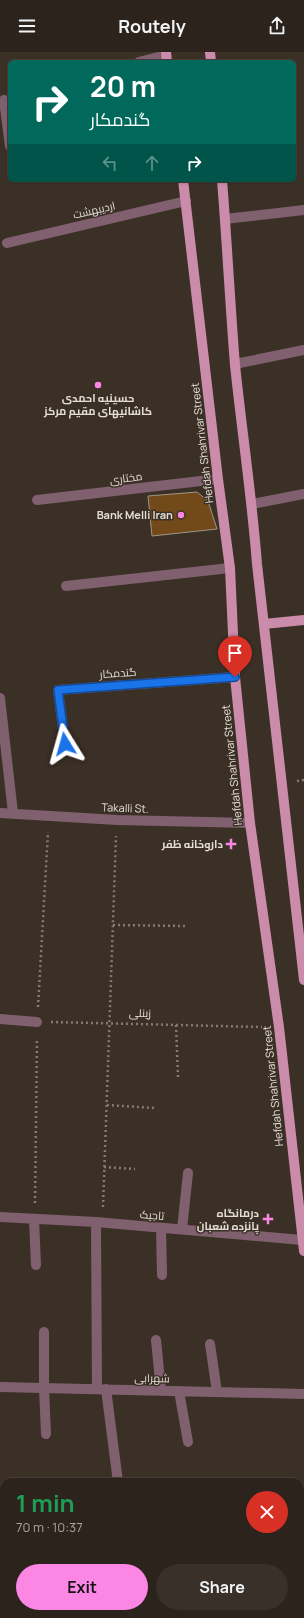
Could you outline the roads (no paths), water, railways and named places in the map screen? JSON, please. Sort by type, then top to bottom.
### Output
[{"type":"main road","name":"Hefdah Shahrivar Street","points":[[183,182],[218,479],[230,568],[235,677],[250,823],[279,1027],[304,1251]]},
{"type":"main road","points":[[222,182],[235,364],[252,504],[304,980]]},
{"type":"main road","points":[[264,624],[304,620]]},
{"type":"street","points":[[149,60],[167,56]]},
{"type":"street","points":[[5,100],[8,128]]},
{"type":"street","name":"اردیبهشت","points":[[7,243],[186,201]]},
{"type":"street","points":[[225,219],[304,210]]},
{"type":"street","points":[[235,364],[304,350]]},
{"type":"street","name":"مختاری","points":[[37,500],[218,479]]},
{"type":"street","points":[[252,504],[304,494]]},
{"type":"street","points":[[66,586],[230,568]]},
{"type":"street","name":"گندمکار","points":[[65,744],[58,690],[235,677]]},
{"type":"street","points":[[0,698],[13,813]]},
{"type":"street","name":"Takalli St.","points":[[0,813],[117,820],[250,823]]},
{"type":"street","points":[[0,1019],[37,1022]]},
{"type":"street","points":[[182,1229],[188,1173]]},
{"type":"street","name":"تاجیک","points":[[0,1217],[99,1222],[303,1240]]},
{"type":"street","points":[[34,1219],[36,1265]]},
{"type":"street","points":[[99,1222],[102,1389],[117,1478]]},
{"type":"street","points":[[161,1228],[162,1275]]},
{"type":"street","points":[[44,1332],[46,1434]]},
{"type":"street","points":[[156,1340],[161,1391]]},
{"type":"street","points":[[210,1344],[217,1392]]},
{"type":"street","name":"شهرابی","points":[[0,1387],[304,1394]]},
{"type":"street","points":[[179,1391],[188,1442]]},
{"type":"place","name":"حسینیه احمدی کاشانیهای مقیم مرکز","points":[[98,385]]},
{"type":"place","name":"Bank Melli Iran","points":[[181,515]]},
{"type":"place","name":"داروخانه ظفر","points":[[231,844]]},
{"type":"place","name":"درمانگاه پانزده شعبان","points":[[268,1219]]}]
